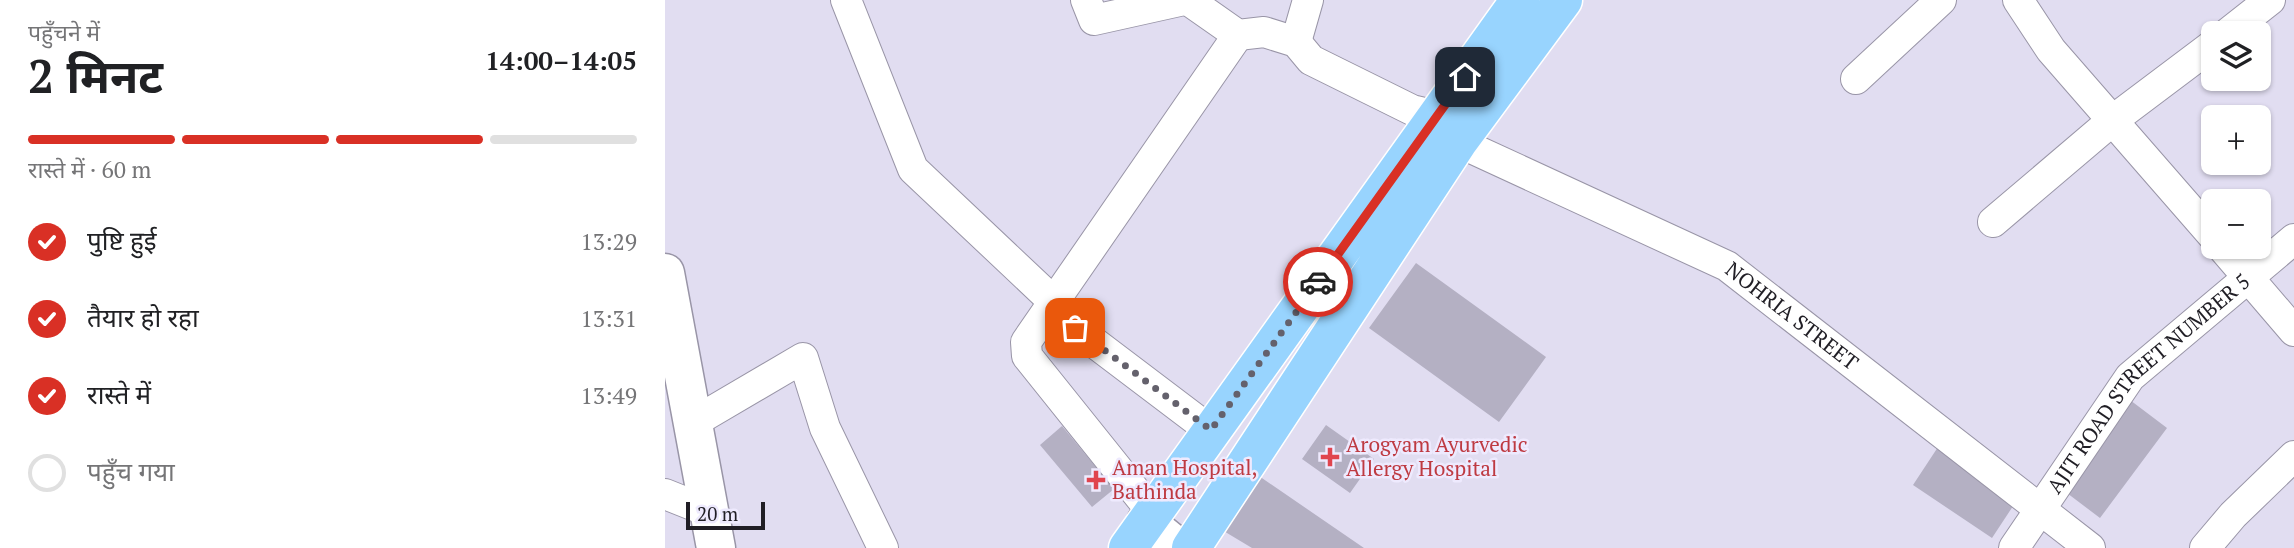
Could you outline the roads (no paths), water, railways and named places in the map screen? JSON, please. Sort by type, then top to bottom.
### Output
[{"type":"highway","points":[[1191,548],[1448,129],[1520,0]]},
{"type":"highway","points":[[1142,528],[1211,430],[1448,129],[1563,0]]},
{"type":"street","points":[[846,0],[913,169],[1055,303],[1075,328],[1211,430]]},
{"type":"street","points":[[1086,0],[1094,20],[1186,0],[1238,35],[1264,32],[1296,42],[1308,0]]},
{"type":"street","points":[[1856,79],[1941,0]]},
{"type":"street","points":[[2018,0],[2051,50],[2201,222]]},
{"type":"street","points":[[2243,21],[2270,0]]},
{"type":"street","points":[[1178,548],[1142,528],[1027,356],[1026,342],[1238,35]]},
{"type":"street","name":"NOHRIA STREET","points":[[1296,42],[1311,60],[1727,266],[2090,548]]},
{"type":"street","points":[[1993,222],[2113,120],[2201,54]]},
{"type":"street","name":"AJIT ROAD STREET NUMBER 5","points":[[2014,548],[2130,377],[2294,239]]},
{"type":"street","points":[[2233,259],[2294,331]]},
{"type":"street","points":[[665,273],[713,530]]},
{"type":"street","points":[[694,422],[803,358],[825,428],[883,548]]},
{"type":"street","points":[[2205,548],[2233,514],[2294,456]]},
{"type":"street","points":[[665,494],[713,530]]},
{"type":"place","name":"Arogyam Ayurvedic Allergy Hospital","points":[[1330,457]]},
{"type":"place","name":"Aman Hospital, Bathinda","points":[[1096,480]]}]
